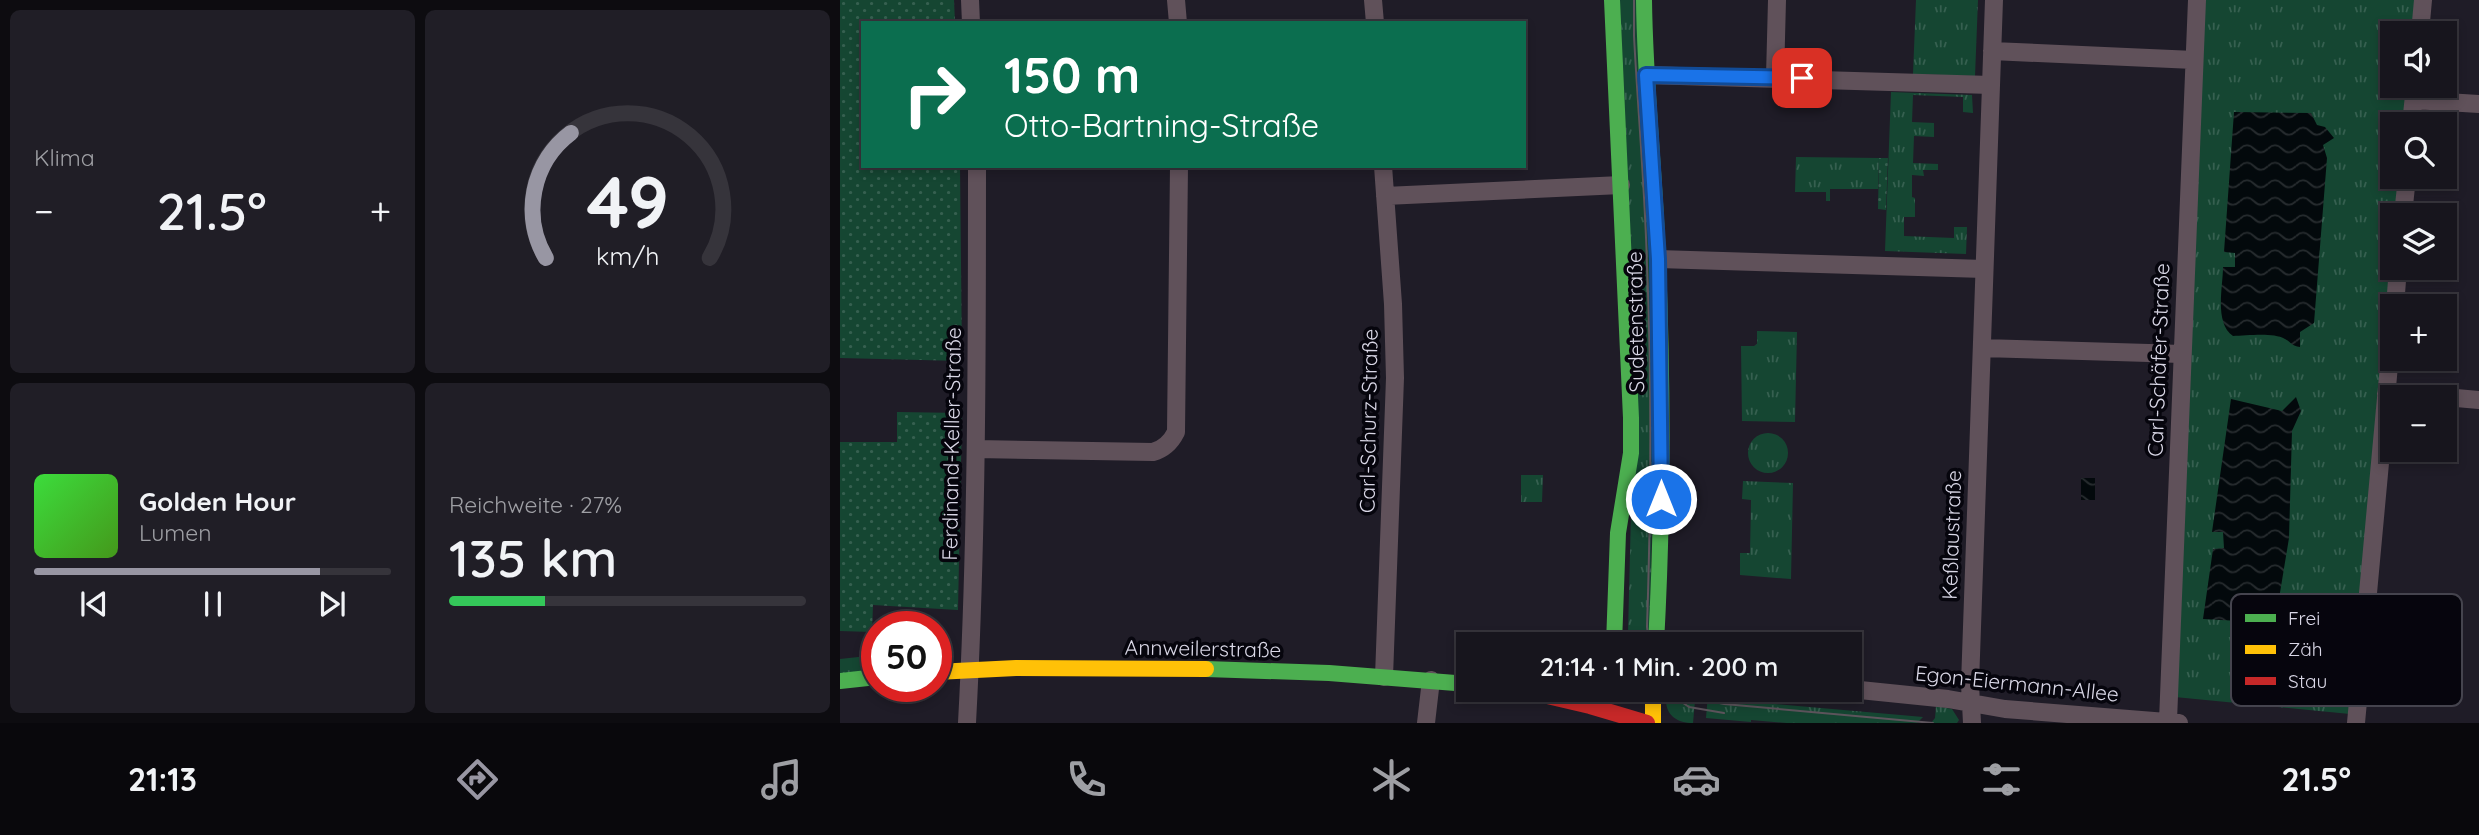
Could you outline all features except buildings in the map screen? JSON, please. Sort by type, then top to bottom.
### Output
[{"type":"main road","name":"Sudetenstraße","points":[[1612,0],[1631,442],[1618,533],[1614,632]]},
{"type":"main road","name":"Sudetenstraße","points":[[1644,0],[1658,259],[1661,472],[1656,632]]},
{"type":"main road","name":"Annweilerstraße","points":[[952,670],[1171,667],[1456,683]]},
{"type":"main road","points":[[840,681],[861,679]]},
{"type":"main road","points":[[1574,702],[1622,713],[1647,723]]},
{"type":"main road","points":[[1653,702],[1653,723]]},
{"type":"street","points":[[970,0],[971,21]]},
{"type":"street","points":[[1177,0],[1178,21]]},
{"type":"street","points":[[1373,0],[1375,21]]},
{"type":"street","points":[[1775,77],[1777,0]]},
{"type":"street","name":"Keßlaustraße","points":[[1972,723],[1970,684],[1994,0]]},
{"type":"street","name":"Carl-Schäfer-Straße","points":[[2174,722],[2182,354],[2196,0]]},
{"type":"street","points":[[2421,21],[2423,0]]},
{"type":"street","points":[[1992,51],[2194,60]]},
{"type":"street","points":[[1646,75],[1991,85]]},
{"type":"street","points":[[2444,98],[2479,104]]},
{"type":"street","name":"Ferdinand-Keller-Straße","points":[[967,723],[971,668],[976,449],[977,168]]},
{"type":"street","points":[[976,449],[1153,452],[1161,449],[1173,437],[1176,432],[1179,168]]},
{"type":"street","name":"Carl-Schurz-Straße","points":[[1383,168],[1393,304],[1395,378],[1384,677]]},
{"type":"street","points":[[1385,196],[1621,186]]},
{"type":"street","points":[[1658,259],[1984,269]]},
{"type":"street","points":[[1982,348],[2182,354]]},
{"type":"street","points":[[2457,398],[2479,400]]},
{"type":"street","points":[[2368,594],[2380,460]]},
{"type":"street","points":[[1426,723],[1432,680]]},
{"type":"street","name":"Egon-Eiermann-Allee","points":[[1862,690],[1948,699],[1972,705],[2174,722]]},
{"type":"green space","points":[[840,0],[954,0],[955,21],[861,21],[861,168],[960,168],[962,361],[840,358]]},
{"type":"green space","points":[[1617,0],[1639,0],[1655,318],[1650,632],[1628,632],[1631,512]]},
{"type":"green space","points":[[1916,0],[1978,0],[1975,76],[1913,74]]},
{"type":"green space","points":[[2202,0],[2416,0],[2414,21],[2380,21],[2380,98],[2406,98],[2404,112],[2380,112],[2380,189],[2397,189],[2396,203],[2380,203],[2380,280],[2389,280],[2388,294],[2380,294],[2381,371],[2361,594],[2231,594],[2231,702],[2175,697]]},
{"type":"green space","points":[[1891,92],[1972,95],[1973,113],[1963,112],[1963,97],[1913,95],[1912,122],[1934,123],[1934,137],[1914,136],[1913,163],[1938,164],[1938,170],[1923,170],[1924,176],[1912,175],[1915,217],[1904,217],[1904,236],[1954,238],[1954,227],[1967,227],[1966,254],[1885,251]]},
{"type":"green space","points":[[1796,157],[1879,158],[1878,189],[1830,189],[1830,201],[1826,201],[1826,192],[1795,192]]},
{"type":"green space","points":[[1879,158],[1888,158],[1886,210],[1878,209]]},
{"type":"green space","points":[[1757,331],[1797,332],[1795,422],[1742,421],[1741,346],[1757,344]]},
{"type":"green space","points":[[897,412],[962,413],[958,610],[873,605],[873,611],[861,611],[861,632],[840,631],[840,442],[897,442]]},
{"type":"green space","points":[[1768,433],[1776,434],[1782,439],[1787,445],[1787,461],[1782,467],[1776,472],[1768,473],[1760,472],[1754,467],[1749,461],[1748,453],[1749,445],[1754,439],[1760,434]]},
{"type":"green space","points":[[1521,475],[1543,475],[1542,502],[1521,502]]},
{"type":"green space","points":[[1743,481],[1793,483],[1791,579],[1740,575],[1740,553],[1750,553],[1751,500],[1742,499]]},
{"type":"green space","points":[[861,657],[861,672],[840,674],[840,659]]},
{"type":"green space","points":[[1666,702],[1695,702],[1693,723],[1678,720]]},
{"type":"green space","points":[[1707,702],[1753,702],[1923,717],[1917,723],[1787,723],[1706,718]]},
{"type":"green space","points":[[1936,706],[1952,709],[1959,720],[1957,723],[1931,723],[1935,718]]},
{"type":"green space","points":[[2268,706],[2351,706],[2350,714]]},
{"type":"water","points":[[2234,112],[2311,113],[2317,125],[2325,127],[2334,138],[2323,145],[2327,158],[2314,323],[2300,332],[2300,347],[2280,337],[2233,336],[2223,323],[2223,267],[2235,267],[2235,253],[2224,252]]},
{"type":"water","points":[[2296,397],[2301,411],[2292,431],[2289,538],[2280,594],[2231,594],[2231,621],[2203,619],[2213,549],[2224,548],[2223,532],[2212,532],[2231,399],[2282,411]]},
{"type":"water","points":[[2081,478],[2095,478],[2095,500],[2081,500]]},
{"type":"tram line","points":[[1634,0],[1650,355],[1648,632]]},
{"type":"tram line","points":[[1682,702],[1689,707],[1724,713]]},
{"type":"tram line","points":[[1715,702],[1933,723]]},
{"type":"traffic: fast","points":[[1612,0],[1631,418],[1631,453],[1618,533],[1614,632]]},
{"type":"traffic: fast","points":[[1644,0],[1657,228],[1661,356],[1661,500],[1656,632]]},
{"type":"traffic: fast","points":[[1206,669],[1329,673],[1456,683]]},
{"type":"traffic: fast","points":[[840,681],[861,679]]},
{"type":"traffic: slow","points":[[952,671],[1016,668],[1206,669]]},
{"type":"traffic: slow","points":[[1653,702],[1653,723]]},
{"type":"traffic: jam","points":[[1573,702],[1647,723]]},
{"type":"route","points":[[1661,499],[1658,259],[1646,75],[1802,78]]}]
